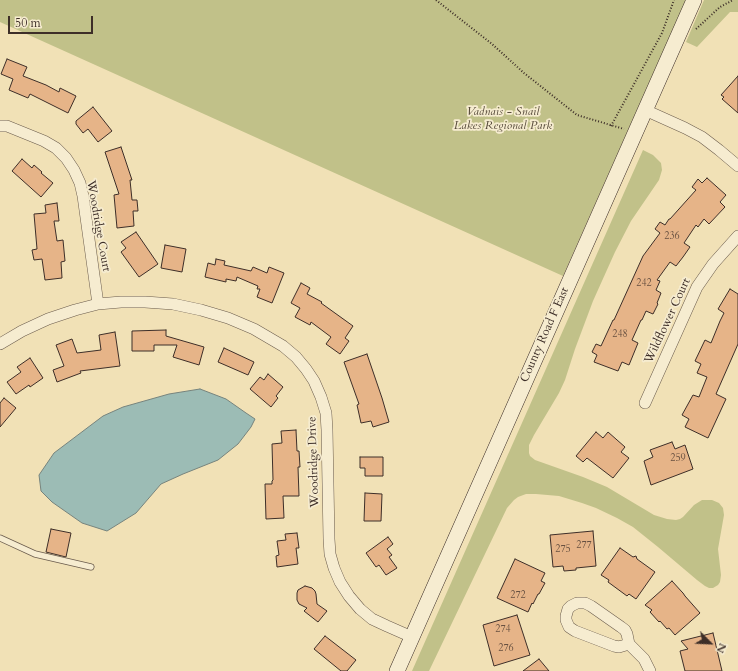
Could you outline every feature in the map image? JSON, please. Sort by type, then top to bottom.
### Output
[{"type":"street","name":"County Road F East","points":[[397,671],[694,0]]},
{"type":"street","points":[[645,110],[702,137],[738,166]]},
{"type":"street","name":"Woodridge Court","points":[[0,126],[7,126],[44,141],[56,148],[66,158],[74,170],[80,183],[83,196],[98,304]]},
{"type":"street","name":"Wildflower Court","points":[[645,403],[695,292],[710,269],[738,236]]},
{"type":"street","name":"Woodridge Drive","points":[[0,344],[22,331],[48,319],[98,304],[121,302],[173,304],[200,310],[228,318],[254,329],[278,343],[296,357],[306,369],[322,397],[326,413],[327,430],[330,554],[340,582],[348,596],[372,619],[412,637]]},
{"type":"street","points":[[629,644],[619,647],[614,646],[575,631],[569,627],[566,620],[566,613],[568,609],[570,606],[577,603],[588,604],[625,630],[629,644],[644,659],[650,671]]},
{"type":"lane","points":[[0,538],[35,554],[91,567]]},
{"type":"path","points":[[436,0],[492,44],[524,73],[577,115],[625,129]]},
{"type":"path","points":[[611,126],[662,33],[674,0]]},
{"type":"path","points":[[692,33],[720,6],[733,0]]},
{"type":"green space","name":"Vadnais - Snail Lakes Regional Park","points":[[0,0],[686,0],[563,276],[0,22]]},
{"type":"green space","points":[[704,0],[738,0],[738,12],[730,12],[697,47],[686,42]]},
{"type":"green space","points":[[643,150],[653,155],[661,163],[662,170],[659,180],[631,221],[615,252],[593,301],[565,380],[529,445],[529,453],[535,460],[607,487],[654,515],[667,519],[680,519],[694,505],[702,500],[712,500],[719,503],[723,508],[724,515],[718,549],[721,575],[720,582],[713,588],[705,586],[633,527],[596,508],[559,496],[526,494],[518,497],[507,508],[429,671],[412,671]]},
{"type":"water","points":[[200,389],[226,399],[255,419],[251,427],[238,444],[218,460],[161,484],[136,513],[107,531],[82,523],[52,502],[41,491],[39,475],[54,453],[103,416],[123,407],[169,394]]},
{"type":"building","points":[[7,59],[27,67],[23,76],[59,92],[60,88],[76,96],[68,113],[30,94],[28,98],[9,90],[13,79],[1,74]]},
{"type":"building","points":[[738,76],[738,113],[722,99],[724,97],[721,95]]},
{"type":"building","points":[[93,107],[112,131],[98,142],[88,129],[83,133],[76,124],[76,121]]},
{"type":"building","points":[[121,147],[132,180],[130,180],[132,200],[137,200],[138,211],[133,211],[134,226],[117,228],[114,195],[119,194],[105,152]]},
{"type":"building","points":[[22,159],[32,168],[34,165],[53,183],[41,197],[12,171]]},
{"type":"building","points":[[707,178],[726,195],[720,202],[725,207],[709,224],[704,219],[698,227],[696,225],[684,243],[690,247],[683,257],[676,266],[670,262],[657,280],[660,281],[656,290],[661,293],[657,303],[658,304],[653,314],[646,311],[641,320],[632,340],[638,343],[629,365],[622,362],[618,371],[594,362],[597,355],[592,352],[596,344],[601,346],[643,256],[660,233],[655,229],[660,222],[665,225],[696,190],[692,187],[698,179],[702,183]]},
{"type":"building","points":[[57,203],[59,221],[54,221],[57,241],[63,240],[65,261],[61,262],[62,278],[45,280],[42,259],[34,260],[32,250],[37,249],[34,214],[46,213],[45,205]]},
{"type":"building","points":[[136,232],[158,264],[139,277],[121,252],[126,248],[121,242]]},
{"type":"building","points":[[165,245],[186,249],[182,272],[161,268]]},
{"type":"building","points":[[216,259],[225,261],[224,265],[251,271],[253,267],[267,273],[269,267],[284,273],[272,303],[257,297],[260,289],[257,289],[258,286],[237,277],[236,281],[226,279],[226,282],[205,277],[208,263],[215,265]]},
{"type":"building","points":[[301,283],[310,288],[307,294],[322,302],[321,303],[353,326],[345,338],[349,341],[340,354],[326,344],[331,337],[311,322],[310,325],[295,317],[300,308],[291,303]]},
{"type":"building","points":[[730,289],[738,294],[738,344],[716,394],[726,399],[708,438],[685,427],[689,419],[682,415],[693,395],[699,397],[707,377],[697,373],[701,364],[695,361],[705,340],[711,343],[724,313],[718,309]]},
{"type":"building","points":[[166,330],[166,336],[204,347],[199,365],[173,357],[177,345],[154,345],[154,351],[132,351],[132,331]]},
{"type":"building","points":[[115,332],[120,366],[80,371],[81,373],[57,382],[53,370],[64,366],[56,345],[72,339],[77,353],[101,350],[99,335]]},
{"type":"building","points":[[224,348],[254,362],[248,375],[218,362]]},
{"type":"building","points":[[367,354],[389,422],[373,427],[371,421],[361,423],[357,405],[359,404],[344,362]]},
{"type":"building","points":[[30,358],[43,378],[16,394],[7,382],[21,372],[17,367]]},
{"type":"building","points":[[268,374],[283,387],[276,396],[278,398],[271,407],[250,389],[260,377],[264,380]]},
{"type":"building","points":[[4,398],[16,408],[0,427],[0,403]]},
{"type":"building","points":[[296,430],[297,451],[299,451],[300,467],[298,467],[299,496],[283,496],[284,518],[266,519],[265,484],[272,484],[273,480],[272,444],[282,443],[281,431]]},
{"type":"building","points":[[596,432],[603,438],[608,432],[625,447],[621,452],[629,458],[613,478],[587,458],[583,462],[576,456]]},
{"type":"building","points":[[672,442],[675,449],[685,445],[693,469],[651,485],[644,461],[653,457],[650,450]]},
{"type":"building","points":[[360,457],[383,457],[383,476],[365,476],[365,468],[360,468]]},
{"type":"building","points":[[365,493],[382,494],[381,521],[364,521]]},
{"type":"building","points":[[51,529],[71,533],[66,557],[46,552]]},
{"type":"building","points":[[593,531],[596,566],[564,571],[563,566],[553,567],[550,535]]},
{"type":"building","points":[[297,533],[299,548],[296,548],[298,564],[277,567],[276,556],[279,555],[277,541],[286,540],[285,534]]},
{"type":"building","points":[[388,537],[393,544],[387,549],[392,555],[389,557],[397,568],[386,575],[379,565],[376,567],[366,553]]},
{"type":"building","points":[[620,548],[633,557],[636,556],[637,559],[655,572],[636,599],[629,594],[627,596],[601,575]]},
{"type":"building","points":[[515,559],[545,573],[541,581],[545,583],[528,612],[497,598]]},
{"type":"building","points":[[672,581],[700,613],[675,635],[669,628],[667,629],[660,621],[659,622],[650,612],[652,610],[645,605]]},
{"type":"building","points":[[305,586],[312,588],[315,591],[317,604],[327,611],[318,622],[304,611],[307,608],[299,604],[297,600],[298,590]]},
{"type":"building","points":[[517,615],[530,655],[494,666],[483,625]]},
{"type":"building","points":[[713,633],[722,671],[685,671],[680,651],[688,649],[681,641]]},
{"type":"building","points":[[325,636],[356,660],[347,671],[341,671],[314,649]]},
{"type":"building","points":[[539,659],[549,671],[523,671]]}]
